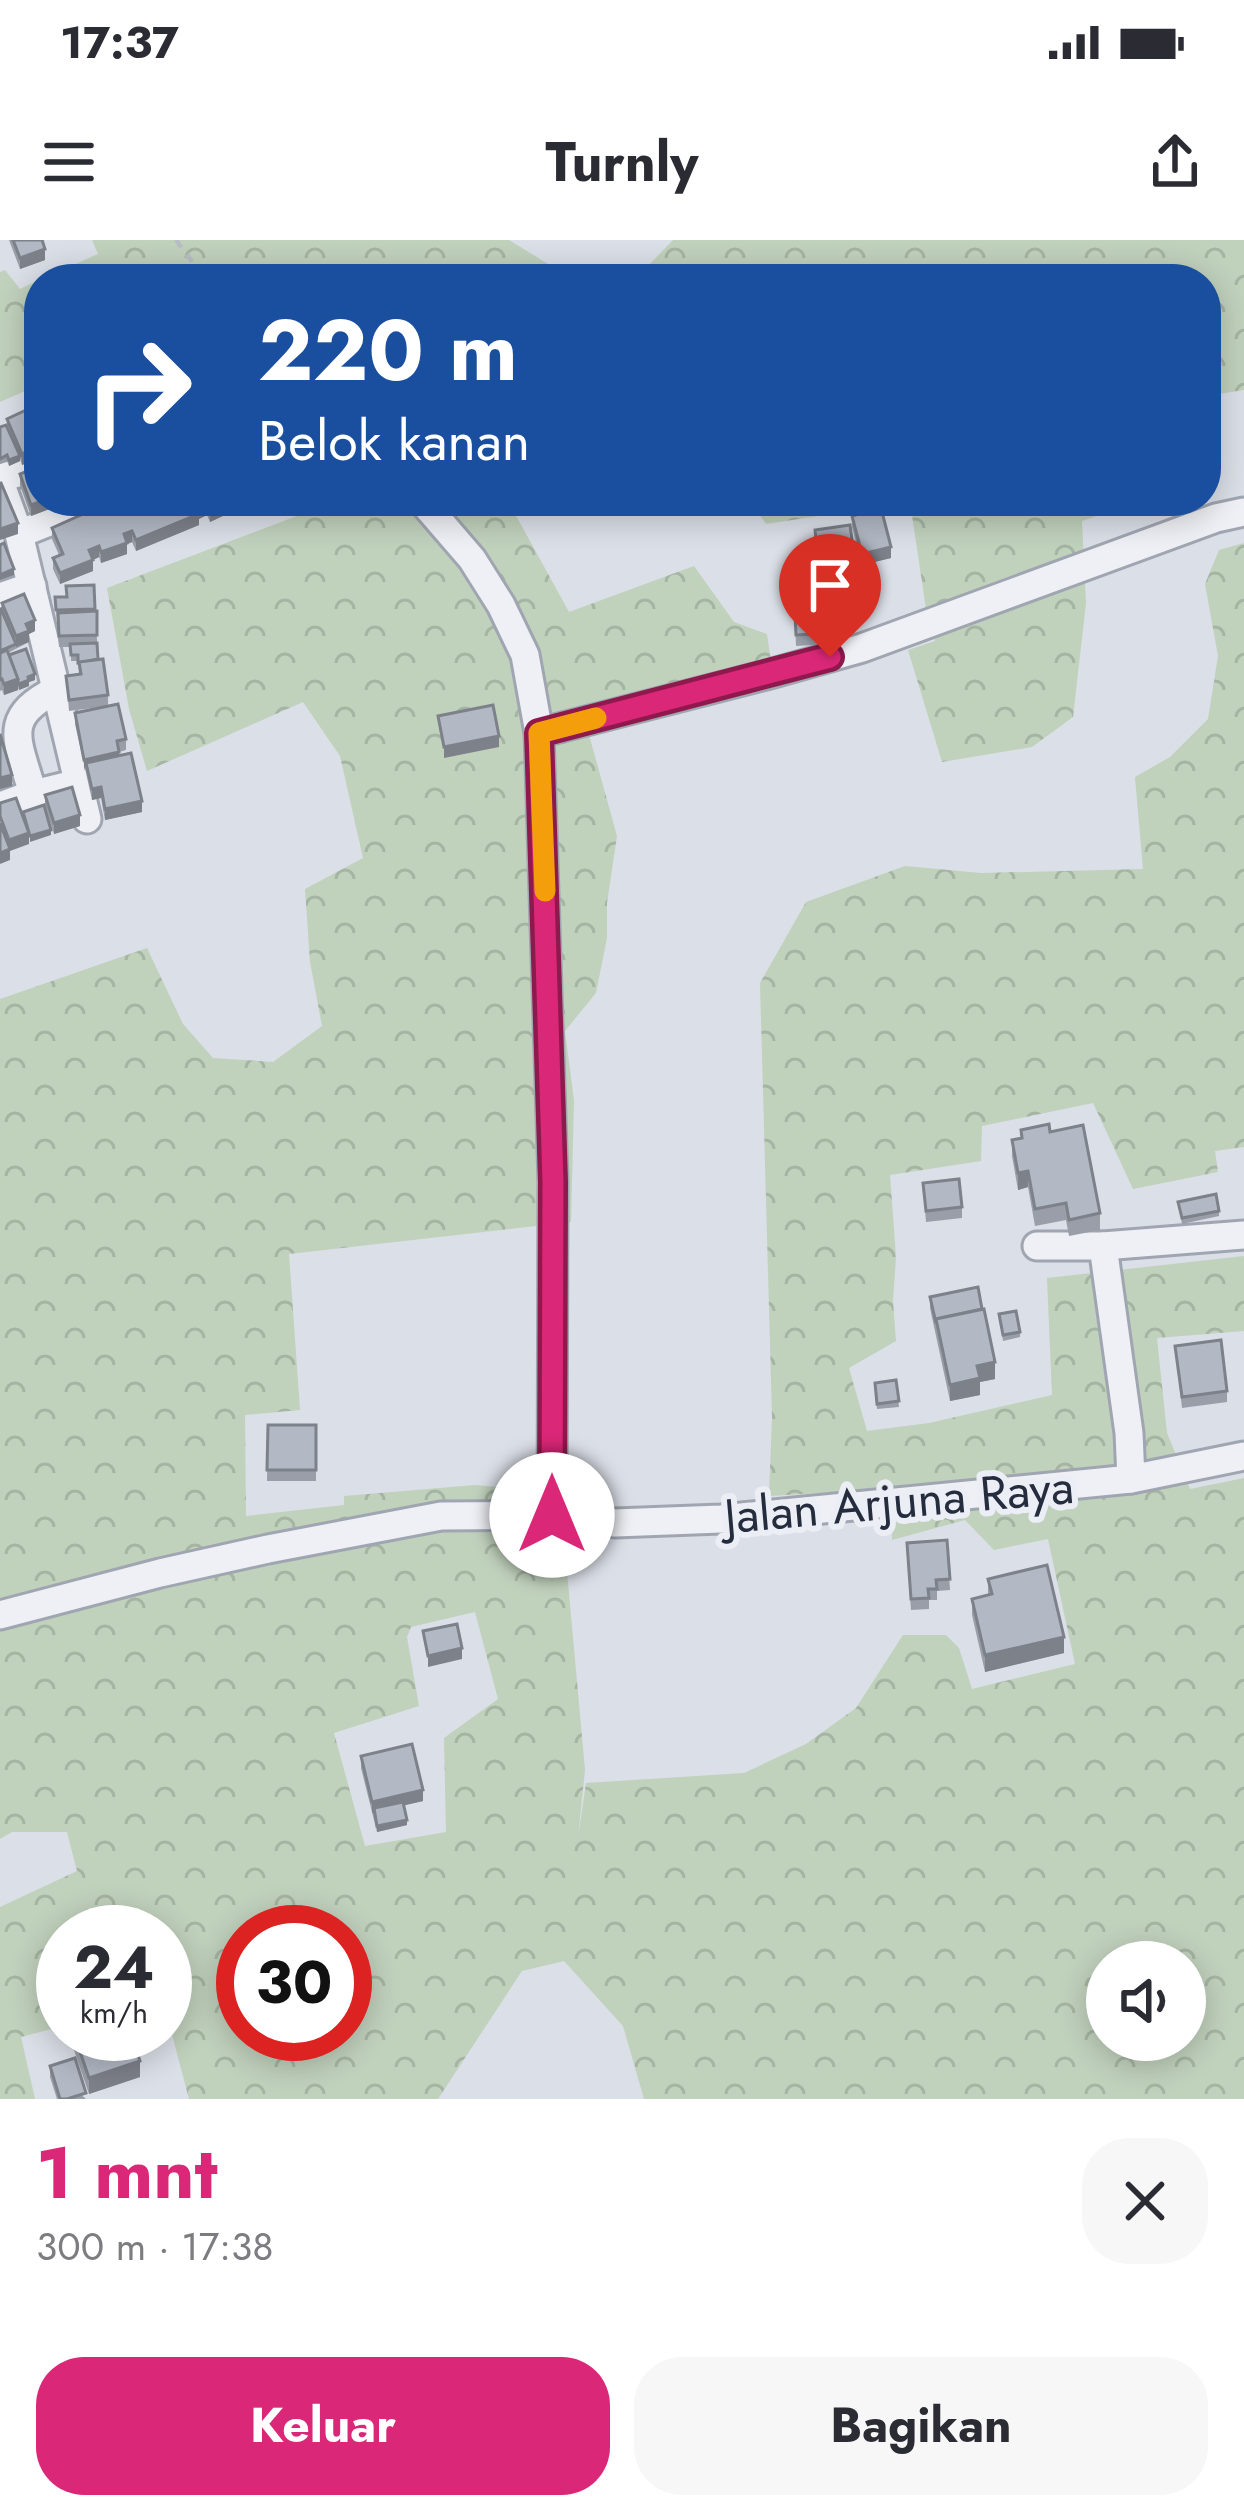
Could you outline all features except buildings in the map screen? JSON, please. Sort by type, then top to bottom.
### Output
[{"type":"street","points":[[0,480],[19,534],[87,820]]},
{"type":"street","points":[[539,733],[862,648],[1216,518],[1244,512]]},
{"type":"street","points":[[19,534],[59,516]]},
{"type":"street","points":[[435,516],[472,559],[526,655],[539,733],[553,1182],[552,1515]]},
{"type":"street","points":[[0,597],[32,586]]},
{"type":"street","points":[[33,794],[15,722],[27,706],[56,690]]},
{"type":"street","points":[[0,806],[78,783]]},
{"type":"street","points":[[1037,1246],[1244,1235]]},
{"type":"street","points":[[1103,1246],[1131,1479]]},
{"type":"street","name":"Jalan Arjuna Raya","points":[[0,1616],[247,1553],[441,1516],[552,1515],[615,1523],[701,1520],[1131,1479],[1244,1456]]},
{"type":"path","points":[[176,240],[194,264]]},
{"type":"green space","points":[[92,240],[509,240],[548,264],[76,264],[98,254]]},
{"type":"green space","points":[[673,240],[1244,240],[1244,390],[1221,394],[1221,264],[650,264]]},
{"type":"green space","points":[[5,270],[20,289],[24,287],[24,392],[0,402],[0,272]]},
{"type":"green space","points":[[297,516],[516,516],[569,612],[694,566],[734,622],[767,634],[771,661],[583,713],[617,836],[607,938],[596,993],[565,1031],[574,1101],[571,1222],[289,1254],[300,1410],[245,1415],[246,1516],[344,1505],[344,1496],[475,1485],[565,1493],[564,1538],[585,1770],[578,1838],[586,1783],[744,1773],[806,1744],[856,1708],[903,1635],[946,1635],[959,1648],[972,1689],[1075,1664],[1048,1539],[994,1550],[965,1520],[892,1540],[893,1489],[769,1496],[772,1417],[760,983],[806,902],[905,866],[981,873],[1143,869],[1135,777],[1170,757],[1208,719],[1218,656],[1205,584],[1219,550],[1244,543],[1244,1147],[1215,1151],[1218,1172],[1133,1189],[1093,1103],[982,1126],[981,1161],[890,1175],[896,1341],[849,1368],[867,1431],[929,1423],[1052,1395],[1047,1278],[1244,1256],[1244,1331],[1157,1338],[1167,1433],[1190,1489],[1244,1478],[1244,2099],[644,2099],[623,2026],[564,1961],[522,1971],[438,2099],[189,2099],[179,2061],[192,2061],[192,1905],[36,1905],[36,2033],[21,2037],[35,2099],[0,2099],[0,1907],[77,1871],[67,1832],[12,1832],[0,1839],[0,999],[147,948],[183,1024],[213,1058],[273,1062],[322,1026],[310,962],[305,889],[363,858],[340,756],[303,702],[147,771],[129,709],[107,588]],"holes":[[[475,1612],[498,1699],[444,1738],[446,1832],[365,1846],[334,1733],[419,1706],[407,1637],[411,1627]]]},
{"type":"green space","points":[[760,516],[818,516],[766,524]]},
{"type":"green space","points":[[912,516],[1096,516],[1082,521],[1086,603],[1073,717],[1032,747],[942,762],[908,650],[935,641]]},
{"type":"slow traffic","points":[[545,891],[539,733],[596,718]]},
{"type":"route","points":[[552,1515],[553,1182],[539,733],[830,657]]}]
